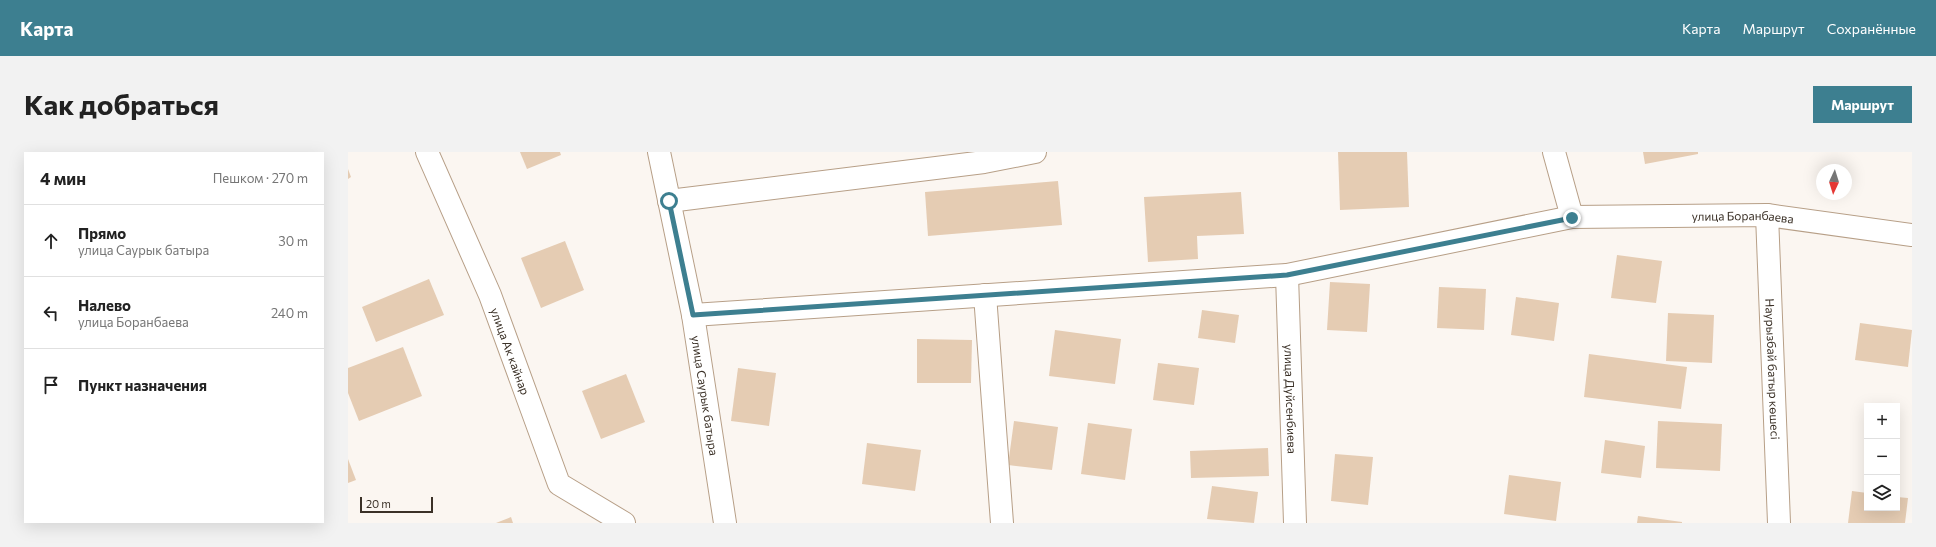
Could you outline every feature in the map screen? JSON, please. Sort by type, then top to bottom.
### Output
[{"type":"street","name":"улица Ак кайнар","points":[[427,152],[490,295],[559,484],[624,523]]},
{"type":"street","name":"улица Саурык батыра","points":[[659,152],[693,315],[725,523]]},
{"type":"street","points":[[669,201],[984,162],[1035,152]]},
{"type":"street","points":[[1554,152],[1572,218]]},
{"type":"street","name":"улица Боранбаева","points":[[693,315],[1287,275],[1572,218],[1767,215],[1912,235]]},
{"type":"street","name":"Наурызбай батыр көшесі","points":[[1767,215],[1779,523]]},
{"type":"street","name":"улица Дуйсенбиева","points":[[1287,275],[1295,523]]},
{"type":"street","points":[[986,295],[1002,523]]},
{"type":"building","points":[[520,152],[560,152],[561,155],[527,169]]},
{"type":"building","points":[[1338,152],[1407,152],[1409,207],[1340,210]]},
{"type":"building","points":[[1643,152],[1698,152],[1698,154],[1645,164]]},
{"type":"building","points":[[348,169],[351,177],[348,179]]},
{"type":"building","points":[[1058,181],[1062,225],[928,236],[925,192]]},
{"type":"building","points":[[1241,192],[1244,234],[1197,236],[1198,259],[1148,262],[1144,197]]},
{"type":"building","points":[[565,241],[584,290],[541,308],[521,258]]},
{"type":"building","points":[[1617,255],[1662,261],[1656,303],[1611,298]]},
{"type":"building","points":[[429,279],[444,315],[376,342],[362,307]]},
{"type":"building","points":[[1330,282],[1370,284],[1367,332],[1327,330]]},
{"type":"building","points":[[1439,287],[1486,289],[1484,330],[1437,328]]},
{"type":"building","points":[[1516,297],[1559,303],[1554,341],[1511,335]]},
{"type":"building","points":[[1202,310],[1239,315],[1235,343],[1198,338]]},
{"type":"building","points":[[1668,313],[1714,315],[1712,363],[1666,361]]},
{"type":"building","points":[[1860,323],[1912,330],[1908,367],[1855,360]]},
{"type":"building","points":[[1055,330],[1121,339],[1115,384],[1049,376]]},
{"type":"building","points":[[917,339],[972,340],[971,383],[917,383]]},
{"type":"building","points":[[403,347],[422,396],[359,421],[348,393],[348,368]]},
{"type":"building","points":[[1589,354],[1687,367],[1681,409],[1584,397]]},
{"type":"building","points":[[1158,363],[1199,368],[1194,405],[1153,400]]},
{"type":"building","points":[[738,368],[776,373],[769,426],[731,421]]},
{"type":"building","points":[[626,374],[645,422],[601,439],[582,391]]},
{"type":"building","points":[[1014,421],[1058,427],[1052,470],[1008,465]]},
{"type":"building","points":[[1658,421],[1722,424],[1720,471],[1656,468]]},
{"type":"building","points":[[1088,423],[1132,429],[1125,480],[1081,474]]},
{"type":"building","points":[[1605,440],[1645,446],[1641,478],[1601,473]]},
{"type":"building","points":[[867,443],[921,450],[915,491],[862,484]]},
{"type":"building","points":[[1268,448],[1269,476],[1191,478],[1190,451]]},
{"type":"building","points":[[1335,454],[1373,457],[1368,505],[1331,501]]},
{"type":"building","points":[[348,459],[356,480],[348,483]]},
{"type":"building","points":[[1509,475],[1561,482],[1556,521],[1504,514]]},
{"type":"building","points":[[1212,486],[1258,492],[1254,523],[1207,519]]},
{"type":"building","points":[[1852,491],[1864,493],[1864,511],[1900,511],[1900,497],[1908,498],[1905,523],[1848,523]]},
{"type":"building","points":[[1638,516],[1682,522],[1682,523],[1637,523]]},
{"type":"building","points":[[511,517],[513,523],[496,523]]},
{"type":"route","points":[[669,201],[693,315],[1287,275],[1572,218]]}]
